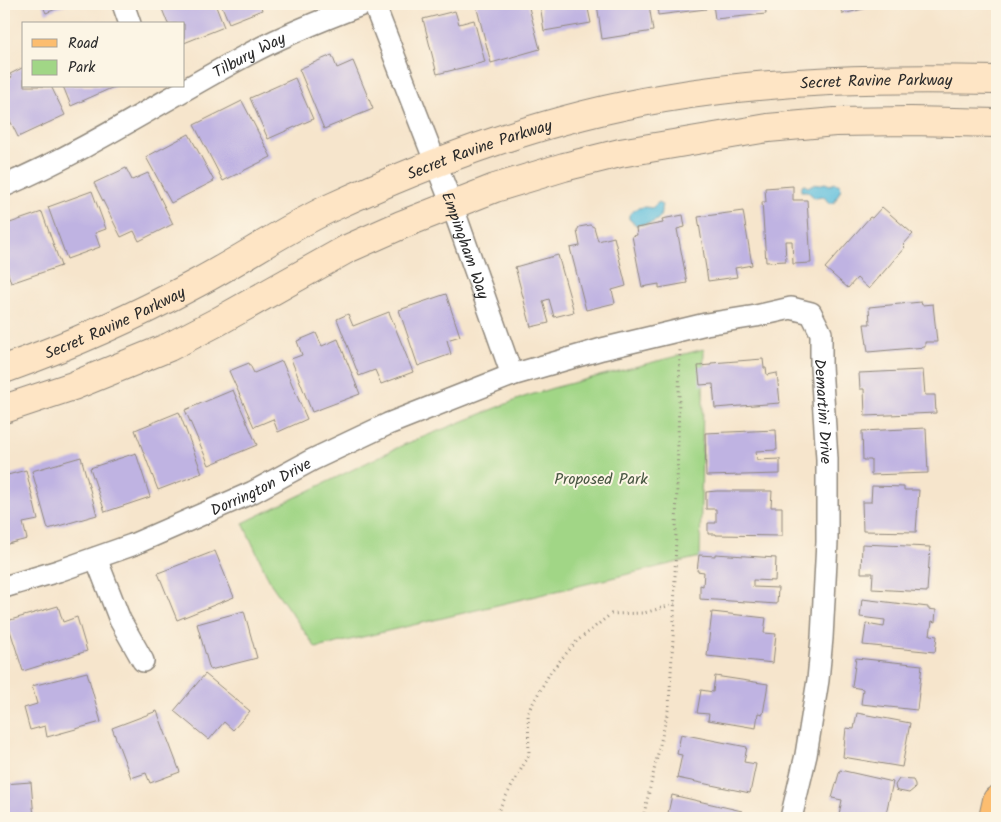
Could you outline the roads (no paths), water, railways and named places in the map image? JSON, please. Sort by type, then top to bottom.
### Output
[{"type":"main road","name":"Secret Ravine Parkway","points":[[4,368],[104,328],[196,283],[326,210],[381,185],[476,148],[552,124],[665,98],[762,86],[831,81],[910,79],[997,80]]},
{"type":"main road","points":[[4,409],[74,386],[169,346],[219,321],[347,249],[401,225],[495,188],[564,167],[611,155],[768,128],[835,122],[997,123]]},
{"type":"main road","points":[[993,818],[997,800]]},
{"type":"street","points":[[122,4],[129,22]]},
{"type":"street","name":"Tilbury Way","points":[[185,84],[286,35],[364,4]]},
{"type":"street","name":"Empingham Way","points":[[374,4],[452,205],[512,375]]},
{"type":"street","name":"Tilbury Way","points":[[4,186],[103,138],[167,92]]},
{"type":"street","name":"Demartini Drive","points":[[512,375],[602,349],[680,330],[791,308],[811,312],[821,333],[828,504],[822,638],[818,680],[806,755],[791,818]]},
{"type":"street","name":"Dorrington Drive","points":[[4,587],[96,558],[160,534],[245,496],[320,456],[388,424],[512,375]]},
{"type":"street","points":[[96,558],[120,620],[143,661]]},
{"type":"water","points":[[803,184],[808,187],[813,184],[840,185],[841,189],[834,203],[829,203],[824,197],[815,198],[807,191],[801,191]]},
{"type":"water","points":[[659,202],[662,205],[661,213],[660,217],[655,221],[636,225],[629,219],[629,215],[634,210],[642,207],[652,208]]},
{"type":"park label","name":"Proposed Park","points":[[601,478]]}]
